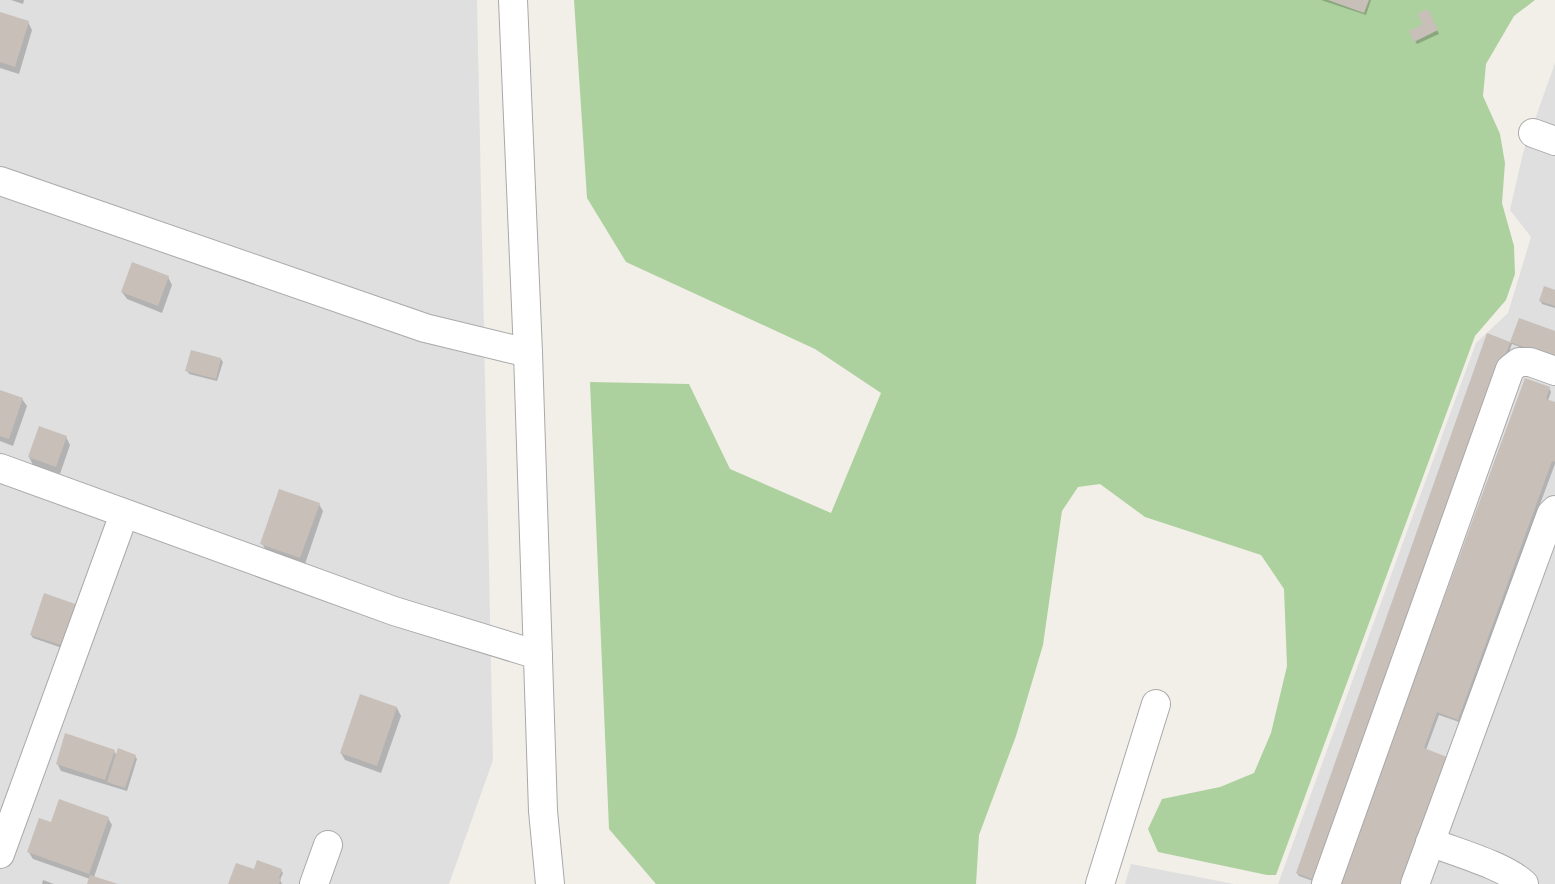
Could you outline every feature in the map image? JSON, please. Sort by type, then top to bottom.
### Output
[{"type":"street","points":[[513,0],[528,353],[543,811],[550,884]]},
{"type":"street","points":[[0,181],[425,328],[528,353]]},
{"type":"street","points":[[1326,884],[1510,369],[1519,362],[1530,362],[1555,371]]},
{"type":"street","points":[[0,468],[394,611],[538,654]]},
{"type":"street","points":[[1415,884],[1551,514],[1555,510]]},
{"type":"street","points":[[0,854],[124,514]]},
{"type":"street","points":[[1100,884],[1156,704]]},
{"type":"street","points":[[1430,842],[1484,862],[1516,877],[1524,884]]},
{"type":"street","points":[[314,884],[328,845]]},
{"type":"shaded area","points":[[0,0],[477,0],[493,760],[449,884],[0,884]]},
{"type":"shaded area","points":[[1555,63],[1555,884],[1278,884],[1476,343],[1508,313],[1531,237],[1510,210],[1523,153]]},
{"type":"shaded area","points":[[1131,864],[1234,884],[1125,884]]},
{"type":"green space","points":[[574,0],[1535,0],[1514,16],[1486,64],[1483,96],[1500,134],[1505,163],[1502,203],[1514,246],[1515,274],[1506,300],[1475,336],[1276,875],[1267,875],[1158,852],[1148,829],[1162,799],[1220,787],[1254,773],[1271,733],[1287,666],[1284,589],[1261,555],[1145,517],[1100,484],[1078,487],[1062,511],[1043,645],[1016,736],[979,835],[976,884],[656,884],[609,829],[590,382],[689,384],[730,469],[831,513],[881,393],[815,349],[626,262],[587,198]]},
{"type":"building","points":[[1328,0],[1369,0],[1364,13]]},
{"type":"building","points":[[1428,9],[1438,30],[1414,42],[1409,31],[1423,24],[1417,14]]},
{"type":"building","points":[[0,12],[29,21],[15,67],[0,62]]},
{"type":"building","points":[[132,262],[169,276],[158,306],[121,292]]},
{"type":"building","points":[[1544,286],[1555,290],[1555,306],[1539,301]]},
{"type":"building","points":[[1519,318],[1555,331],[1555,358],[1510,342]]},
{"type":"building","points":[[1487,333],[1510,342],[1320,882],[1296,873]]},
{"type":"building","points":[[191,350],[221,358],[216,379],[185,371]]},
{"type":"building","points":[[1525,378],[1550,387],[1546,399],[1555,402],[1555,462],[1552,461],[1458,720],[1437,712],[1424,748],[1447,757],[1401,884],[1339,884]]},
{"type":"building","points":[[0,390],[23,398],[9,439],[0,436]]},
{"type":"building","points":[[39,426],[67,436],[56,467],[28,457]]},
{"type":"building","points":[[279,489],[320,503],[300,558],[260,544]]},
{"type":"building","points":[[44,593],[81,606],[67,647],[30,635]]},
{"type":"building","points":[[360,694],[397,707],[377,766],[340,753]]},
{"type":"building","points":[[65,733],[115,750],[105,780],[56,764]]},
{"type":"building","points":[[118,748],[136,755],[125,788],[107,782]]},
{"type":"building","points":[[59,799],[109,817],[89,874],[27,852],[39,818],[51,822]]},
{"type":"building","points":[[257,860],[282,869],[279,884],[228,884],[236,863],[254,869]]},
{"type":"building","points":[[90,875],[118,884],[87,884]]}]
